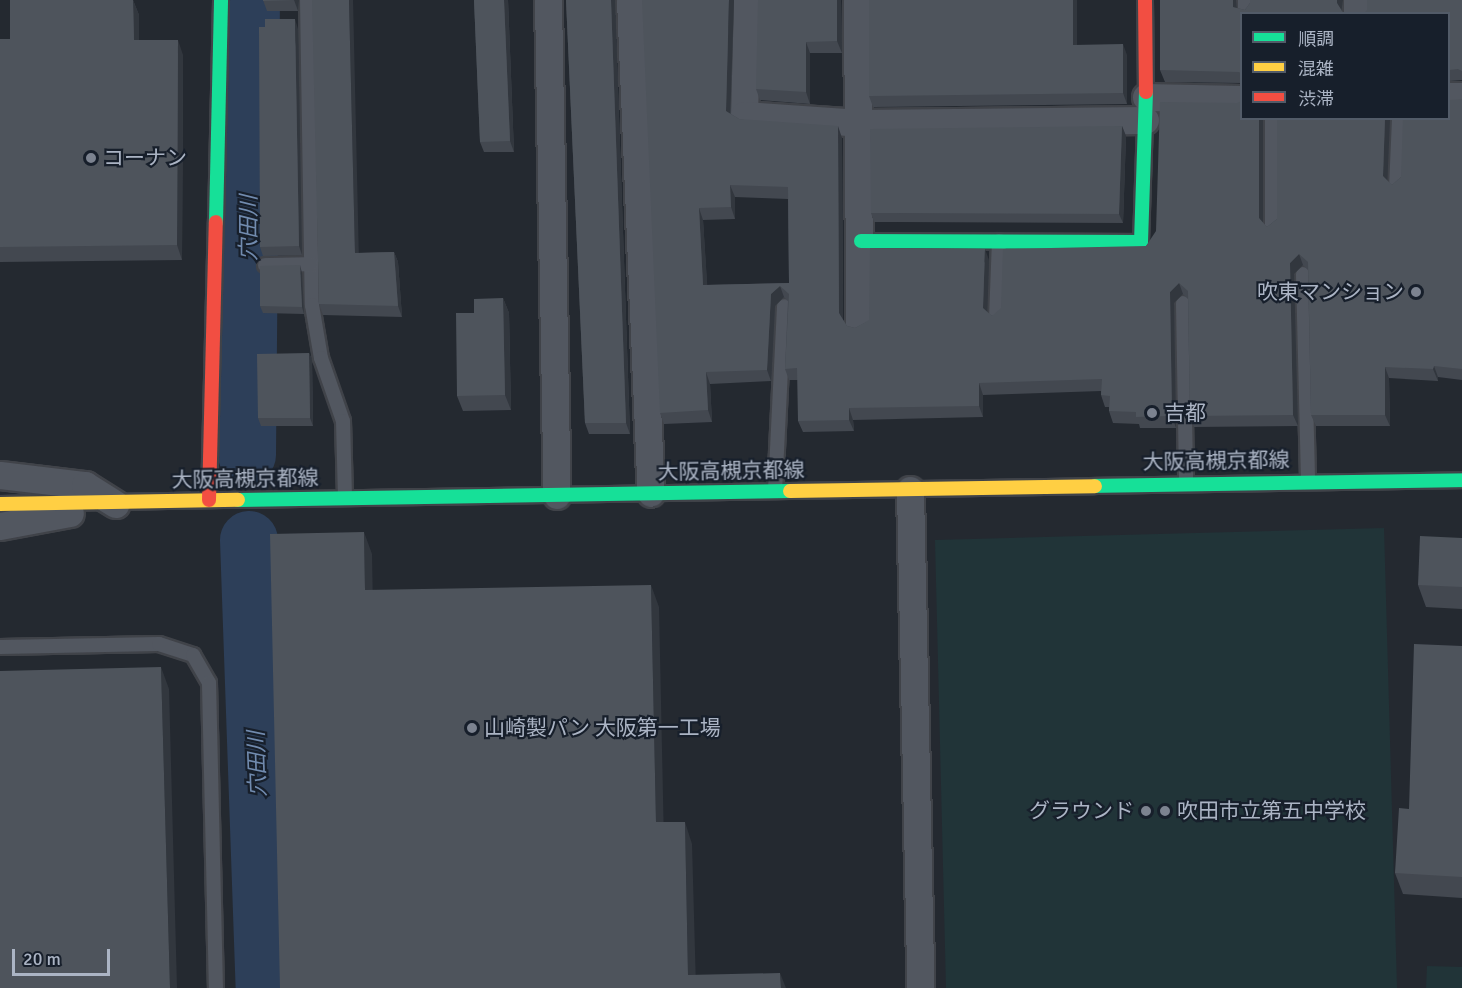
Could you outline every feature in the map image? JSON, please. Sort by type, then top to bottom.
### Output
[{"type":"main road","points":[[209,500],[221,0]]},
{"type":"main road","points":[[861,241],[1141,242],[1146,109],[1145,0]]},
{"type":"main road","name":"大阪高槻京都線","points":[[0,504],[910,490],[1308,480],[1462,480]]},
{"type":"street","points":[[548,0],[557,495]]},
{"type":"street","points":[[630,0],[651,494]]},
{"type":"street","points":[[747,0],[744,116],[860,123],[1146,109],[1240,99]]},
{"type":"street","points":[[857,0],[861,241],[859,324]]},
{"type":"street","points":[[0,475],[85,485],[116,504]]},
{"type":"street","points":[[910,490],[920,988]]},
{"type":"street","points":[[0,526],[116,504]]},
{"type":"lane","points":[[307,0],[312,305],[321,358],[343,421],[345,498]]},
{"type":"lane","points":[[288,20],[307,20]]},
{"type":"lane","points":[[1272,120],[1272,230]]},
{"type":"lane","points":[[1396,188],[1399,120]]},
{"type":"lane","points":[[996,319],[999,241]]},
{"type":"lane","points":[[265,265],[311,264]]},
{"type":"lane","points":[[1303,274],[1308,480]]},
{"type":"lane","points":[[1183,303],[1186,483]]},
{"type":"lane","points":[[775,491],[783,306]]},
{"type":"lane","points":[[0,647],[159,644],[193,655],[208,683],[216,988]]},
{"type":"green space","name":"グラウンド","points":[[1384,528],[1397,988],[946,988],[935,540]]},
{"type":"green space","points":[[1427,966],[1462,967],[1462,988],[1426,988]]},
{"type":"building","name":"コーナン","points":[[10,0],[133,0],[134,40],[178,40],[177,245],[0,247],[0,39],[10,39]]},
{"type":"building","points":[[312,0],[349,0],[355,253],[394,252],[398,306],[319,304]]},
{"type":"building","points":[[474,0],[504,0],[510,141],[480,142]]},
{"type":"building","points":[[566,0],[611,0],[626,423],[585,423]]},
{"type":"building","points":[[642,0],[729,0],[726,111],[739,119],[838,126],[839,313],[847,326],[855,328],[869,320],[870,248],[985,249],[983,308],[992,316],[1001,308],[1003,249],[1146,246],[1156,231],[1160,102],[1240,102],[1240,120],[1259,120],[1259,218],[1267,227],[1277,219],[1277,120],[1385,120],[1383,176],[1392,185],[1401,177],[1403,120],[1450,120],[1450,100],[1462,99],[1462,369],[1434,366],[1433,369],[1385,367],[1385,415],[1311,415],[1308,262],[1299,254],[1290,263],[1293,415],[1190,416],[1188,291],[1179,283],[1170,292],[1172,416],[1136,417],[1136,412],[1109,411],[1110,396],[1101,395],[1102,379],[979,383],[979,406],[849,408],[849,420],[798,421],[797,368],[785,369],[789,294],[780,286],[771,294],[767,370],[706,372],[708,410],[660,413]],"holes":[[[730,185],[788,187],[789,283],[703,285],[699,208],[731,207]]]},
{"type":"building","points":[[758,0],[837,0],[837,41],[806,42],[806,92],[756,89]]},
{"type":"building","points":[[869,0],[1073,0],[1073,45],[1123,44],[1123,93],[869,96]]},
{"type":"building","points":[[1160,0],[1233,0],[1233,7],[1245,10],[1250,0],[1337,0],[1343,12],[1240,12],[1240,73],[1160,70]]},
{"type":"building","points":[[1367,0],[1462,0],[1462,71],[1450,70],[1450,12],[1365,12]]},
{"type":"building","points":[[265,19],[295,19],[299,246],[260,247],[259,27],[265,27]]},
{"type":"building","points":[[1122,126],[1119,214],[871,213],[870,129]]},
{"type":"building","points":[[300,265],[302,307],[260,306],[260,266]]},
{"type":"building","points":[[503,298],[505,395],[457,396],[456,313],[474,313],[474,299]]},
{"type":"building","points":[[309,353],[310,418],[258,418],[257,354]]},
{"type":"building","name":"山崎製パン 大阪第一工場","points":[[364,532],[365,590],[651,585],[656,822],[685,822],[688,975],[780,973],[781,988],[280,988],[270,534]]},
{"type":"building","points":[[1420,536],[1462,538],[1462,587],[1418,585]]},
{"type":"building","points":[[1414,644],[1462,646],[1462,877],[1395,873],[1399,808],[1409,809]]},
{"type":"building","points":[[161,667],[170,988],[0,988],[0,671]]},
{"type":"waterway","name":"穴田川","points":[[247,455],[251,0]]},
{"type":"waterway","name":"穴田川","points":[[249,540],[265,988]]},
{"type":"traffic: fast","points":[[216,222],[221,0]]},
{"type":"traffic: fast","points":[[861,241],[1141,242],[1146,92]]},
{"type":"traffic: fast","points":[[1095,486],[1462,480]]},
{"type":"traffic: fast","points":[[238,500],[790,491]]},
{"type":"traffic: slow","points":[[790,491],[1095,486]]},
{"type":"traffic: slow","points":[[0,504],[238,500]]},
{"type":"traffic: jam","points":[[1145,0],[1146,92]]},
{"type":"traffic: jam","points":[[209,500],[216,222]]},
{"type":"place","name":"コーナン","points":[[91,158]]},
{"type":"place","name":"吹東マンション","points":[[1416,292]]},
{"type":"place","name":"吉都","points":[[1152,413]]},
{"type":"place","name":"山崎製パン 大阪第一工場","points":[[472,728]]},
{"type":"place","name":"グラウンド","points":[[1146,811]]},
{"type":"place","name":"吹田市立第五中学校","points":[[1165,811]]}]
